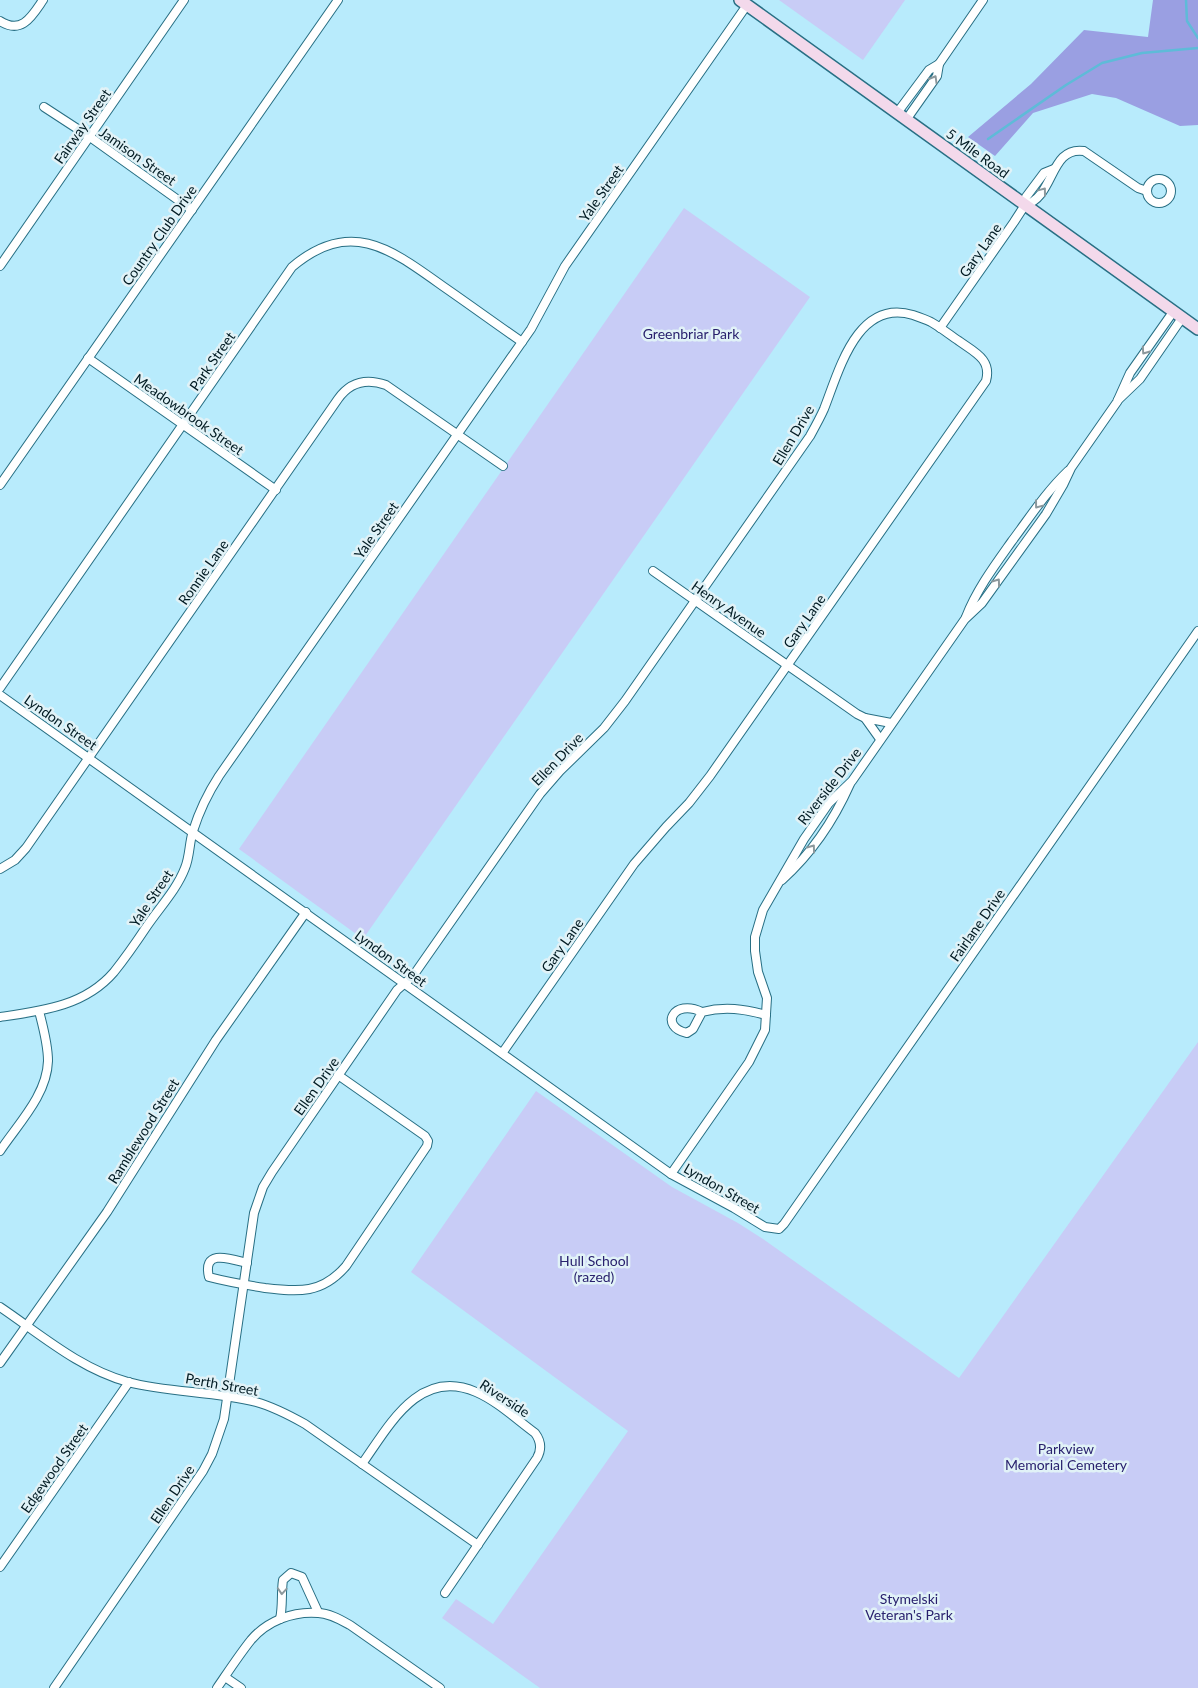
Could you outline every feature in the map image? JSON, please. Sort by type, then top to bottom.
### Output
[{"type":"main road","name":"5 Mile Road","points":[[744,3],[1198,330]]},
{"type":"street","points":[[0,21],[8,25],[18,25],[31,18],[44,0]]},
{"type":"street","name":"Fairway Street","points":[[0,266],[184,0]]},
{"type":"street","name":"Country Club Drive","points":[[0,485],[338,0]]},
{"type":"street","points":[[902,116],[937,76],[939,64],[983,0]]},
{"type":"street","name":"Yale Street","points":[[0,1017],[40,1011],[81,998],[100,986],[114,972],[178,882],[189,856],[193,831],[215,782],[522,342],[565,266],[744,3]]},
{"type":"street","name":"Jamison Street","points":[[44,107],[90,137],[192,210]]},
{"type":"street","name":"Gary Lane","points":[[502,1052],[634,864],[689,803],[710,776],[986,381],[988,368],[983,358],[940,328],[1025,205],[1034,203],[1051,180],[1054,169],[1070,152],[1084,151],[1138,188],[1147,191]]},
{"type":"street","name":"Park Street","points":[[0,688],[292,267],[311,253],[330,246],[353,242],[375,245],[397,254],[522,342]]},
{"type":"street","name":"Ellen Drive","points":[[54,1688],[203,1471],[212,1454],[220,1435],[227,1397],[254,1214],[263,1187],[272,1172],[397,990],[413,976],[540,794],[550,781],[593,740],[612,718],[810,436],[823,410],[843,359],[862,329],[878,317],[889,313],[903,312],[930,321],[940,328]]},
{"type":"street","name":"Riverside Drive","points":[[1117,402],[1130,373],[1178,315]]},
{"type":"street","name":"Riverside Drive","points":[[965,618],[982,603],[1046,514],[1071,468],[1117,402],[1140,379],[1178,315]]},
{"type":"street","name":"Meadowbrook Street","points":[[88,358],[276,490]]},
{"type":"street","name":"Ronnie Lane","points":[[0,869],[14,860],[26,848],[341,395],[352,386],[363,381],[386,385],[458,434]]},
{"type":"street","points":[[458,434],[503,466]]},
{"type":"street","name":"Riverside Drive","points":[[671,1174],[755,1052],[765,1030],[767,998],[758,972],[755,937],[763,910],[779,884],[791,858],[829,803],[852,781],[965,618],[974,597],[1038,504],[1056,482],[1071,468]]},
{"type":"street","name":"Henry Avenue","points":[[653,571],[857,714],[866,718],[891,723]]},
{"type":"street","name":"Fairlane Drive","points":[[773,1229],[779,1229],[784,1224],[1198,631]]},
{"type":"street","name":"Lyndon Street","points":[[0,695],[671,1174],[734,1208],[765,1228],[773,1229]]},
{"type":"street","name":"Henry Avenue","points":[[866,718],[880,739]]},
{"type":"street","points":[[779,884],[800,864],[839,809],[852,781]]},
{"type":"street","name":"Ramblewood Street","points":[[0,1363],[107,1212],[216,1040],[306,912]]},
{"type":"street","points":[[702,1012],[729,1008],[766,1015]]},
{"type":"street","points":[[0,1151],[36,1099],[44,1082],[48,1059],[40,1011]]},
{"type":"street","points":[[246,1263],[219,1257],[210,1262],[208,1277],[243,1286],[300,1291],[317,1288],[332,1280],[346,1266],[427,1146],[428,1141],[425,1136],[338,1075]]},
{"type":"street","name":"Perth Street","points":[[0,1306],[86,1365],[108,1375],[129,1382],[257,1402],[287,1414],[305,1424],[478,1545]]},
{"type":"street","name":"Edgewood Street","points":[[0,1567],[129,1382]]},
{"type":"street","name":"Riverside","points":[[362,1464],[401,1409],[422,1393],[440,1387],[458,1387],[476,1392],[492,1401],[535,1433],[540,1440],[541,1449],[538,1458],[478,1545]]},
{"type":"street","points":[[445,1592],[478,1545]]},
{"type":"street","points":[[280,1619],[283,1580],[291,1573],[302,1577],[318,1612]]},
{"type":"street","points":[[217,1688],[255,1636],[267,1626],[280,1619],[297,1614],[318,1612],[350,1625],[440,1688]]},
{"type":"street","points":[[225,1677],[241,1688]]},
{"type":"green space","points":[[779,0],[905,0],[863,60]]},
{"type":"green space","name":"Greenbriar Park","points":[[684,208],[810,297],[363,939],[239,849]]},
{"type":"green space","name":"Parkview Memorial Cemetery","points":[[1198,1042],[1198,1688],[540,1688],[442,1618],[456,1599],[493,1624],[628,1431],[411,1272],[536,1091],[672,1187],[763,1239],[959,1378]]},
{"type":"shaded area","points":[[1153,0],[1198,0],[1198,125],[1180,126],[1116,98],[1092,94],[1033,113],[995,156],[968,137],[1031,84],[1084,30],[1148,37]]},
{"type":"waterway","points":[[1186,0],[1187,21],[1198,38]]},
{"type":"waterway","points":[[988,139],[1066,85],[1102,63],[1142,53],[1198,48]]},
{"type":"park label","name":"Hull School (razed)","points":[[594,1268]]},
{"type":"park label","name":"Stymelski Veteran's Park","points":[[909,1606]]}]
